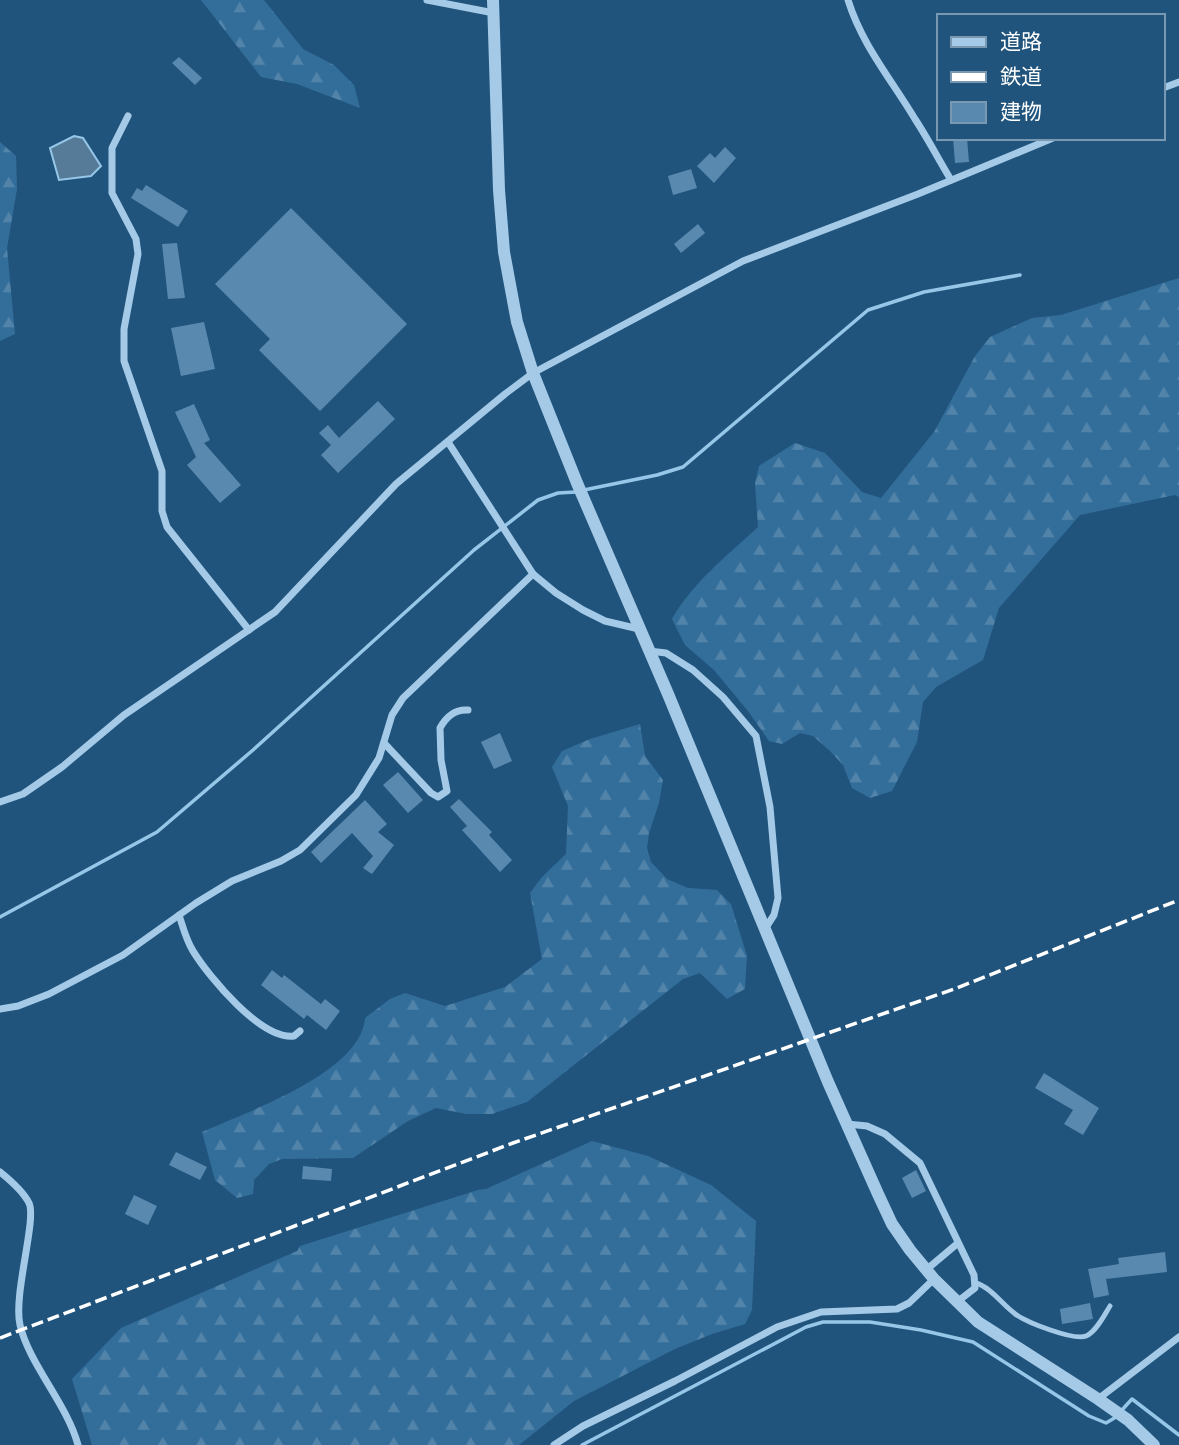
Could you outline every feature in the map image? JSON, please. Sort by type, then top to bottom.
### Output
[{"type":"street","points":[[427,0],[494,6],[499,190],[504,252],[517,322],[533,373],[576,482],[847,1124],[892,1224],[930,1274],[957,1302],[997,1335],[1128,1420],[1154,1445]]},
{"type":"street","points":[[848,0],[855,25],[866,46],[915,118],[951,180]]},
{"type":"street","points":[[128,117],[112,148],[112,193],[136,239],[138,254],[124,329],[124,361],[162,471],[162,511],[167,527],[249,630]]},
{"type":"street","points":[[0,802],[23,794],[52,774],[124,715],[275,612],[396,484],[533,373],[743,261],[1048,140]]},
{"type":"street","points":[[448,442],[533,574],[583,610],[605,621],[640,629]]},
{"type":"street","points":[[0,1009],[18,1006],[49,994],[123,954],[232,881],[300,850],[356,794],[379,758],[392,715],[403,698],[533,574]]},
{"type":"street","points":[[649,651],[666,653],[693,670],[723,697],[756,736],[770,807],[778,898],[774,915],[765,929]]},
{"type":"street","points":[[384,743],[431,793],[438,797],[447,791],[441,760],[440,727],[452,714],[461,709],[468,710]]},
{"type":"street","points":[[179,915],[193,951],[243,1011],[279,1035],[294,1036],[300,1031]]},
{"type":"street","points":[[847,1124],[867,1126],[885,1134],[920,1163],[975,1283],[975,1289],[957,1302]]},
{"type":"street","points":[[0,1172],[22,1192],[31,1205],[21,1274],[20,1324],[78,1445]]},
{"type":"street","points":[[554,1445],[583,1426],[777,1327],[821,1312],[897,1309],[909,1303],[958,1243]]},
{"type":"street","points":[[1098,1399],[1179,1337]]},
{"type":"lane","points":[[975,1283],[992,1293],[1017,1316],[1074,1336],[1085,1337],[1092,1332],[1110,1306]]},
{"type":"green space","points":[[201,0],[264,0],[303,49],[334,65],[354,85],[360,108],[297,84],[261,77]]},
{"type":"green space","points":[[0,142],[16,156],[17,189],[7,248],[15,334],[0,341]]},
{"type":"green space","points":[[1179,278],[1179,497],[1175,495],[1080,515],[999,608],[983,660],[936,687],[923,702],[917,742],[892,791],[870,798],[852,788],[843,765],[813,736],[800,733],[782,744],[769,741],[714,670],[685,645],[672,619],[701,581],[758,527],[755,483],[759,466],[795,443],[825,453],[862,492],[881,498],[934,432],[975,356],[990,337],[1032,318],[1061,315]]},
{"type":"green space","points":[[640,724],[645,756],[663,780],[649,833],[647,848],[651,862],[667,879],[688,888],[717,890],[731,904],[747,956],[745,989],[727,999],[700,973],[683,979],[527,1102],[492,1114],[466,1114],[436,1108],[408,1121],[353,1158],[282,1159],[269,1164],[254,1180],[253,1194],[237,1198],[215,1180],[202,1132],[272,1102],[323,1073],[344,1056],[359,1038],[365,1018],[390,999],[405,993],[445,1006],[505,987],[542,959],[530,893],[566,854],[568,806],[552,767],[562,751],[590,739]]},
{"type":"green space","points":[[592,1141],[648,1156],[711,1185],[756,1221],[752,1310],[745,1324],[675,1349],[574,1401],[519,1445],[92,1445],[72,1379],[121,1328],[297,1251],[300,1246],[486,1189]]},
{"type":"shaded area","points":[[74,136],[83,138],[101,166],[91,176],[59,180],[50,148]]},
{"type":"building","points":[[179,57],[202,78],[195,85],[172,63]]},
{"type":"building","points":[[953,140],[967,140],[969,162],[955,163]]},
{"type":"building","points":[[725,147],[736,158],[714,183],[697,166],[710,153],[715,158]]},
{"type":"building","points":[[691,169],[697,188],[673,195],[668,176]]},
{"type":"building","points":[[146,185],[188,211],[178,227],[131,198],[137,188],[142,191]]},
{"type":"building","points":[[291,208],[407,324],[320,411],[259,350],[270,339],[215,284]]},
{"type":"building","points":[[698,224],[705,233],[681,253],[674,244]]},
{"type":"building","points":[[177,243],[185,298],[168,299],[162,244]]},
{"type":"building","points":[[204,322],[215,369],[181,376],[171,328]]},
{"type":"building","points":[[378,401],[395,419],[338,473],[321,455],[331,445],[319,433],[328,425],[339,438]]},
{"type":"building","points":[[194,404],[210,440],[204,443],[241,485],[220,503],[187,465],[196,457],[175,412]]},
{"type":"building","points":[[500,733],[512,761],[494,769],[481,742]]},
{"type":"building","points":[[398,772],[423,800],[408,813],[383,785]]},
{"type":"building","points":[[459,799],[492,832],[489,835],[512,860],[500,872],[462,830],[467,826],[450,807]]},
{"type":"building","points":[[365,800],[387,824],[378,832],[394,845],[372,874],[363,868],[373,856],[352,833],[321,863],[311,852]]},
{"type":"building","points":[[272,970],[282,978],[284,975],[321,1004],[325,999],[340,1011],[326,1030],[307,1015],[304,1019],[261,985]]},
{"type":"building","points":[[1044,1073],[1099,1108],[1083,1135],[1064,1124],[1073,1110],[1035,1088]]},
{"type":"building","points":[[176,1152],[207,1167],[200,1180],[169,1165]]},
{"type":"building","points":[[303,1166],[332,1169],[331,1181],[302,1179]]},
{"type":"building","points":[[916,1170],[926,1191],[912,1198],[902,1178]]},
{"type":"building","points":[[134,1195],[157,1206],[148,1225],[125,1214]]},
{"type":"building","points":[[1165,1252],[1167,1272],[1106,1279],[1109,1295],[1094,1298],[1088,1269],[1119,1264],[1118,1258]]},
{"type":"building","points":[[1090,1303],[1093,1319],[1062,1324],[1060,1309]]},
{"type":"waterway","points":[[584,490],[683,467],[868,310],[924,292],[1020,275]]},
{"type":"waterway","points":[[0,917],[157,832],[253,750],[474,550],[538,500],[558,493],[576,492]]},
{"type":"waterway","points":[[582,1445],[806,1327],[823,1322],[870,1322],[973,1342],[1089,1416],[1106,1423],[1116,1417]]},
{"type":"waterway","points":[[1121,1411],[1132,1399],[1179,1435]]},
{"type":"railway","points":[[0,1338],[513,1143],[957,988],[1179,900]]}]
